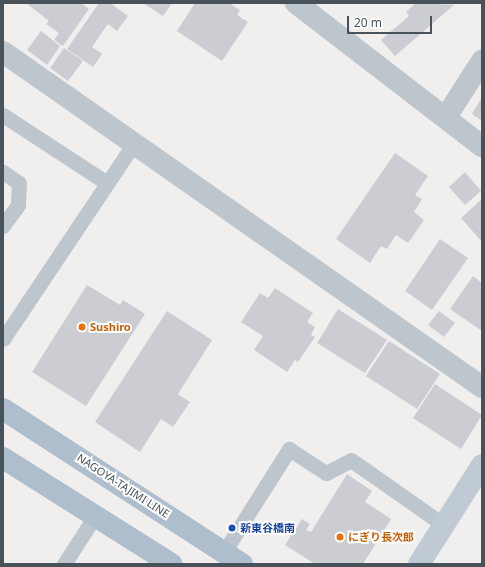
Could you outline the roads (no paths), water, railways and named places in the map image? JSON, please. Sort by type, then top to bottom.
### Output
[{"type":"main road","name":"NAGOYA-TAJIMI LINE","points":[[3,409],[242,564]]},
{"type":"main road","points":[[3,458],[171,564]]},
{"type":"street","points":[[296,3],[482,146]]},
{"type":"street","points":[[3,52],[482,388]]},
{"type":"street","points":[[446,117],[482,60]]},
{"type":"street","points":[[419,564],[482,465]]},
{"type":"lane","points":[[3,115],[106,183]]},
{"type":"lane","points":[[3,338],[134,143]]},
{"type":"lane","points":[[3,172],[19,183],[18,205],[3,226]]},
{"type":"lane","points":[[224,552],[289,449],[326,473],[351,460],[444,525]]},
{"type":"lane","points":[[64,564],[95,516]]},
{"type":"place","name":"Sushiro","points":[[82,327]]},
{"type":"place","name":"新東谷橋南","points":[[232,528]]},
{"type":"place","name":"にぎり長次郎","points":[[340,537]]}]
